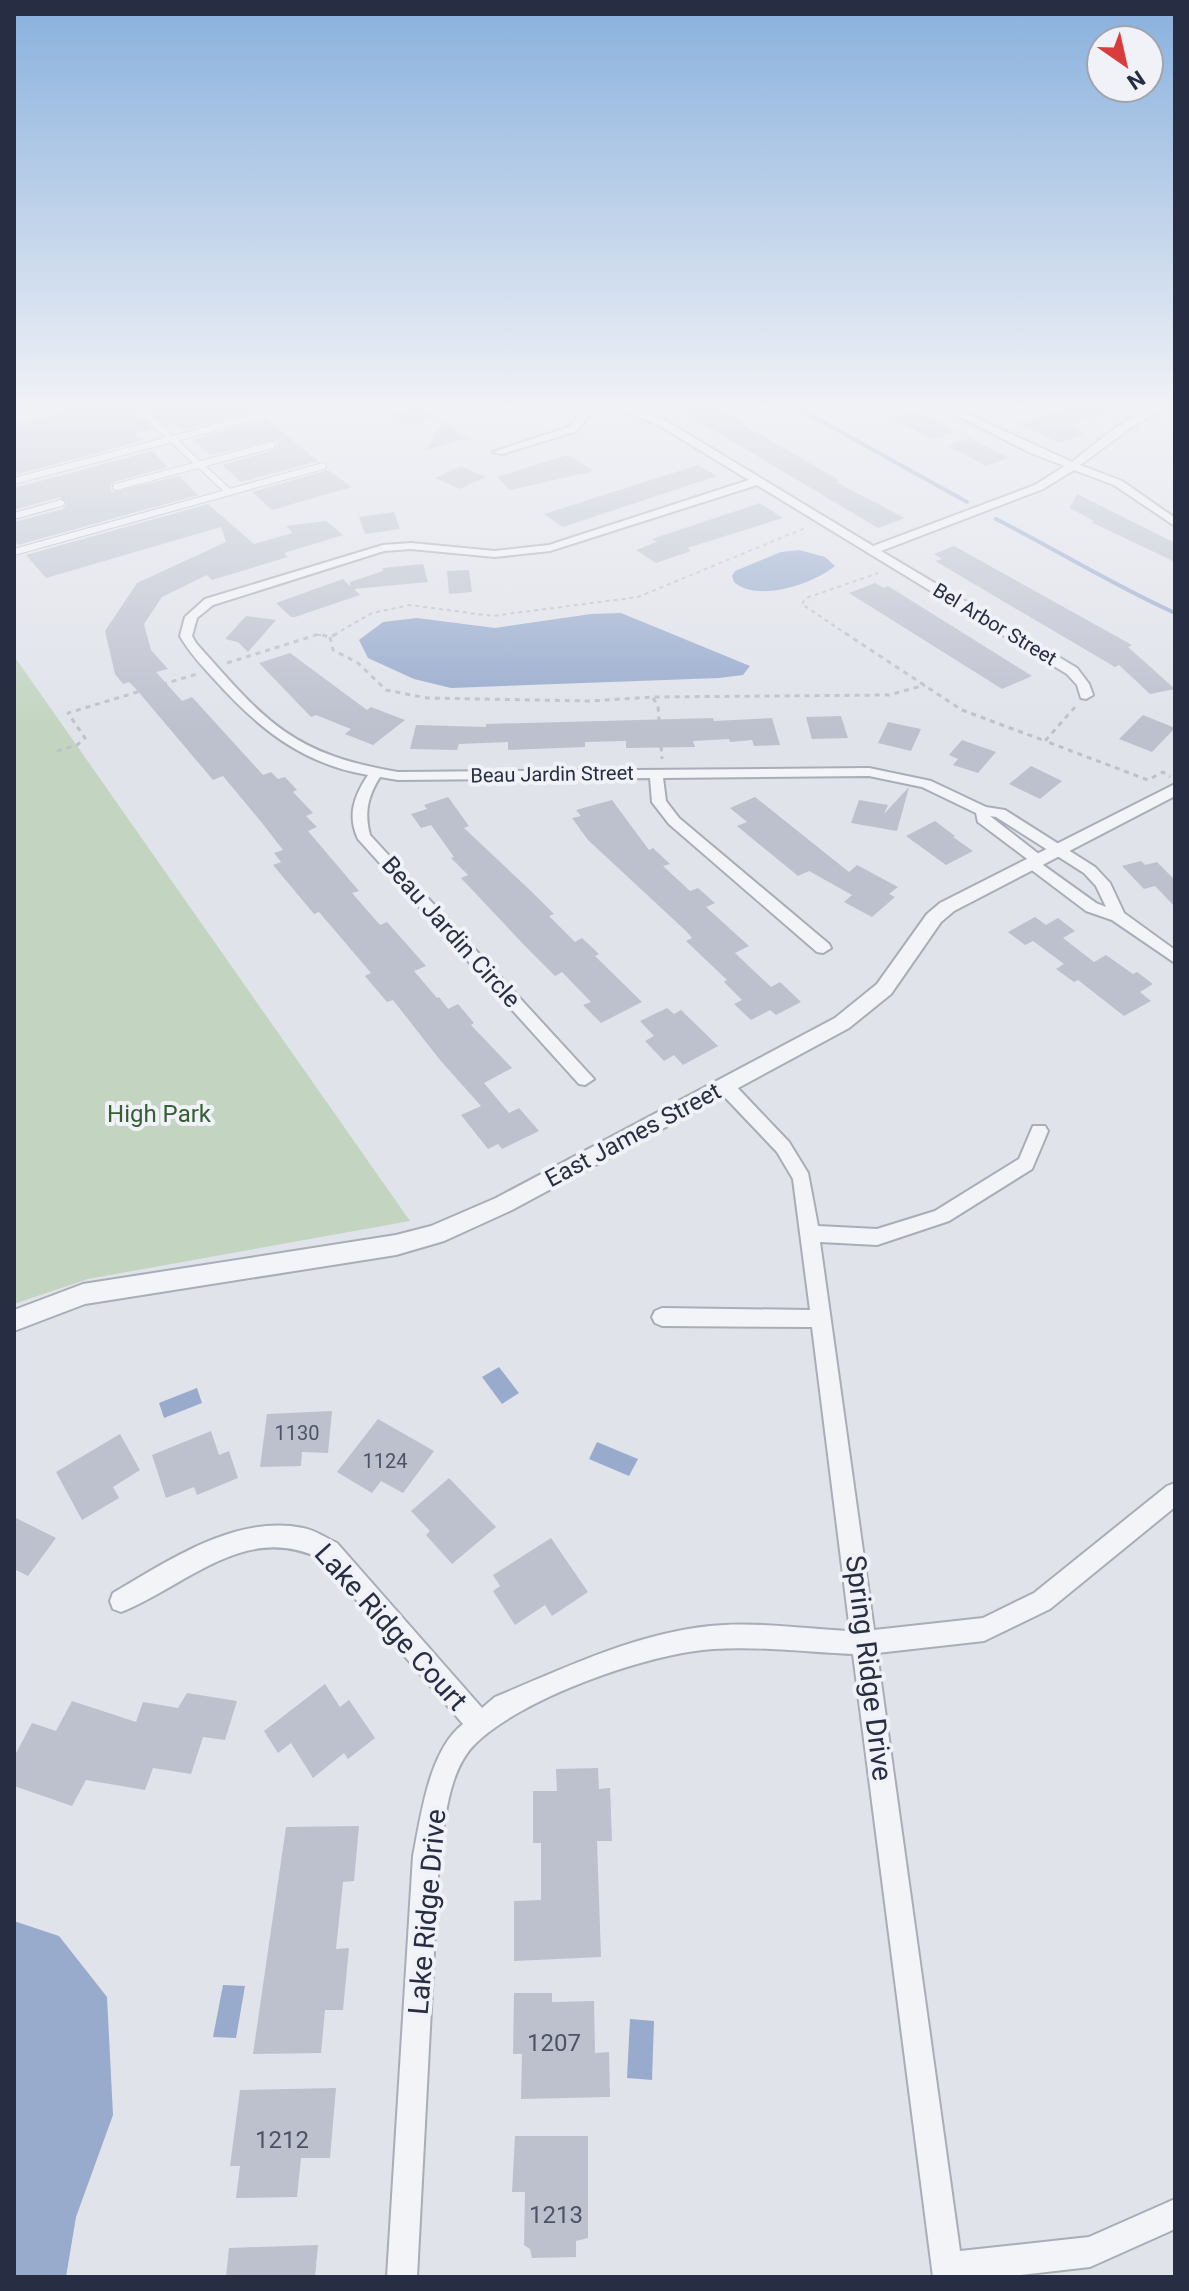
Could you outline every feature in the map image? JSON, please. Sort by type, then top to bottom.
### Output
[{"type":"street","name":"Beau Jardin Street","points":[[659,513],[550,548],[495,554],[411,546],[383,548],[209,602],[191,617],[186,636],[266,727],[313,757],[376,773],[430,776],[659,769],[869,772],[926,784],[983,811],[983,819],[995,830],[1047,856]]},
{"type":"street","name":"Bel Arbor Street","points":[[811,513],[1072,671],[1083,684],[1086,695]]},
{"type":"street","points":[[873,550],[973,513]]},
{"type":"street","points":[[659,769],[659,802],[674,821],[823,948]]},
{"type":"street","name":"Beau Jardin Circle","points":[[376,773],[358,806],[363,836],[585,1079]]},
{"type":"street","name":"East James Street","points":[[14,1321],[83,1294],[396,1245],[436,1234],[504,1204],[814,1039],[866,1006],[896,973],[934,918],[947,907],[1047,856],[1173,784]]},
{"type":"street","points":[[1047,856],[1091,907],[1117,916],[1175,958]]},
{"type":"street","points":[[1047,856],[1102,879],[1108,887],[1117,916]]},
{"type":"street","points":[[1159,947],[1175,938]]},
{"type":"street","name":"Spring Ridge Drive","points":[[725,1086],[783,1147],[802,1178],[812,1234],[948,2272]]},
{"type":"street","points":[[812,1234],[877,1237],[942,1216],[1026,1164],[1039,1131]]},
{"type":"street","points":[[662,1317],[823,1319]]},
{"type":"street","name":"Lake Ridge Drive","points":[[402,2277],[426,1856],[438,1794],[463,1739],[504,1706],[546,1686],[670,1643],[714,1637],[865,1643],[984,1629],[1042,1601],[1175,1493]]},
{"type":"street","name":"Lake Ridge Court","points":[[121,1601],[202,1556],[254,1538],[292,1535],[313,1539],[329,1551],[480,1725]]},
{"type":"street","points":[[948,2272],[1090,2252],[1175,2214]]},
{"type":"lane","points":[[14,552],[154,513]]},
{"type":"path","points":[[224,664],[319,634],[330,637],[372,613],[400,607],[492,616],[638,597],[743,551],[811,526]]},
{"type":"path","points":[[884,570],[806,598],[802,604],[962,710],[1148,780],[1163,772],[1173,784]]},
{"type":"path","points":[[330,637],[333,650],[358,663],[376,684],[386,690],[451,699],[590,701],[653,697],[889,695],[925,685]]},
{"type":"path","points":[[57,751],[77,745],[85,738],[68,713],[203,672]]},
{"type":"path","points":[[653,697],[658,706],[659,769]]},
{"type":"path","points":[[1045,741],[1075,707]]},
{"type":"green space","name":"High Park","points":[[14,656],[410,1221],[88,1279],[14,1304]]},
{"type":"water","points":[[799,550],[825,557],[835,566],[813,579],[785,589],[756,591],[734,582],[732,576],[735,571],[781,552]]},
{"type":"water","points":[[621,613],[750,666],[743,675],[719,678],[451,688],[414,679],[368,658],[359,640],[383,622],[417,618],[495,628],[591,614]]},
{"type":"water","points":[[499,1367],[519,1393],[502,1404],[482,1377]]},
{"type":"water","points":[[197,1388],[202,1403],[164,1418],[159,1403]]},
{"type":"water","points":[[597,1442],[638,1459],[629,1476],[589,1459]]},
{"type":"water","points":[[14,1921],[59,1936],[107,1997],[113,2115],[76,2217],[66,2277],[14,2277]]},
{"type":"water","points":[[223,1985],[245,1986],[236,2038],[213,2037]]},
{"type":"water","points":[[630,2019],[654,2021],[652,2080],[627,2078]]},
{"type":"building","points":[[48,513],[134,513],[18,545],[14,540],[14,522]]},
{"type":"building","points":[[176,513],[218,513],[254,544],[293,533],[286,526],[326,521],[343,535],[284,553],[288,557],[212,580],[207,575],[162,597],[144,624],[151,650],[168,669],[156,672],[182,701],[192,697],[263,775],[271,772],[278,779],[285,777],[297,790],[293,792],[313,813],[306,816],[317,827],[308,831],[359,891],[352,893],[380,925],[387,922],[426,966],[414,971],[437,998],[448,1009],[458,1004],[474,1023],[471,1025],[512,1068],[484,1083],[509,1113],[519,1108],[539,1131],[502,1149],[498,1144],[488,1149],[461,1115],[481,1106],[393,1000],[387,1002],[365,976],[371,973],[319,912],[314,914],[273,865],[281,862],[274,853],[283,850],[262,823],[223,776],[213,780],[136,689],[129,682],[123,684],[115,674],[105,631],[137,583],[226,542],[221,527],[46,578],[26,555]]},
{"type":"building","points":[[394,513],[400,529],[365,534],[359,517]]},
{"type":"building","points":[[547,513],[606,513],[563,527],[544,514]]},
{"type":"building","points":[[730,513],[775,513],[783,518],[687,548],[691,551],[656,563],[636,550],[657,542],[652,539]]},
{"type":"building","points":[[853,513],[895,513],[905,518],[878,528]]},
{"type":"building","points":[[1079,513],[1115,513],[1175,543],[1175,562],[1091,522],[1094,521]]},
{"type":"building","points":[[954,546],[1132,645],[1128,647],[1175,689],[1150,694],[1119,665],[1115,667],[935,561],[942,559],[934,554]]},
{"type":"building","points":[[423,564],[428,582],[354,589],[360,595],[295,617],[276,603],[343,579],[350,586],[350,582],[383,571],[382,568]]},
{"type":"building","points":[[469,570],[472,592],[449,594],[447,571]]},
{"type":"building","points":[[875,583],[884,588],[888,586],[1032,676],[1002,689],[849,593]]},
{"type":"building","points":[[246,616],[276,620],[248,652],[238,642],[225,639]]},
{"type":"building","points":[[290,653],[367,710],[371,707],[405,720],[373,745],[345,734],[351,729],[316,715],[311,717],[259,663]]},
{"type":"building","points":[[1143,715],[1175,728],[1152,752],[1119,739]]},
{"type":"building","points":[[841,716],[848,738],[812,739],[806,717]]},
{"type":"building","points":[[713,718],[714,721],[772,718],[780,745],[754,746],[752,740],[730,742],[729,739],[693,741],[695,747],[626,748],[626,741],[585,742],[585,747],[508,750],[508,742],[459,744],[457,750],[410,749],[416,725],[486,727],[486,724]]},
{"type":"building","points":[[888,722],[921,729],[911,751],[878,743]]},
{"type":"building","points":[[962,740],[996,752],[978,773],[953,765],[958,759],[949,755]]},
{"type":"building","points":[[1031,766],[1062,781],[1040,799],[1009,784]]},
{"type":"building","points":[[909,787],[897,831],[851,823],[859,800],[888,805],[884,814]]},
{"type":"building","points":[[448,797],[469,826],[464,828],[554,914],[549,916],[575,942],[582,938],[599,954],[595,956],[642,1002],[601,1023],[583,1005],[591,1002],[562,972],[555,976],[525,946],[461,878],[468,875],[451,858],[454,857],[431,825],[421,828],[411,814],[427,809],[424,805]]},
{"type":"building","points":[[755,797],[849,872],[857,865],[898,887],[889,894],[895,897],[872,917],[844,902],[852,895],[809,871],[798,876],[737,826],[747,822],[730,808]]},
{"type":"building","points":[[612,800],[649,850],[653,848],[670,864],[663,866],[690,891],[698,888],[715,903],[706,907],[749,946],[735,953],[771,987],[780,982],[801,1002],[776,1015],[770,1010],[751,1020],[734,1004],[742,1000],[724,982],[727,980],[686,941],[692,938],[686,931],[588,840],[572,818],[581,816],[576,810]]},
{"type":"building","points":[[935,821],[973,851],[946,865],[906,836]]},
{"type":"building","points":[[1141,861],[1145,865],[1157,862],[1175,880],[1175,907],[1155,886],[1144,889],[1122,866]]},
{"type":"building","points":[[1035,917],[1046,925],[1058,918],[1075,931],[1063,938],[1094,962],[1106,955],[1133,974],[1137,972],[1153,984],[1140,992],[1151,1001],[1124,1016],[1078,980],[1074,982],[1056,969],[1064,964],[1033,941],[1025,945],[1008,932]]},
{"type":"building","points":[[667,1008],[674,1014],[681,1010],[718,1046],[683,1065],[674,1055],[664,1061],[645,1041],[654,1036],[640,1021]]},
{"type":"building","points":[[332,1411],[328,1453],[302,1452],[301,1466],[260,1467],[267,1414]]},
{"type":"building","points":[[378,1419],[434,1451],[403,1493],[381,1481],[372,1493],[337,1472]]},
{"type":"building","points":[[211,1431],[219,1455],[229,1451],[238,1478],[197,1495],[194,1487],[166,1498],[152,1455]]},
{"type":"building","points":[[120,1434],[140,1470],[113,1487],[119,1498],[82,1520],[56,1472]]},
{"type":"building","points":[[449,1478],[496,1527],[452,1564],[426,1535],[430,1531],[411,1511]]},
{"type":"building","points":[[14,1517],[56,1538],[28,1576],[14,1569]]},
{"type":"building","points":[[551,1538],[588,1592],[552,1616],[545,1605],[515,1625],[493,1591],[500,1586],[493,1575]]},
{"type":"building","points":[[325,1684],[340,1707],[349,1700],[375,1738],[348,1759],[344,1753],[313,1778],[291,1743],[278,1753],[264,1731]]},
{"type":"building","points":[[187,1693],[237,1701],[225,1740],[203,1737],[191,1774],[153,1768],[145,1790],[86,1780],[72,1806],[14,1786],[14,1757],[32,1723],[56,1731],[72,1701],[136,1722],[143,1702],[178,1708]]},
{"type":"building","points":[[598,1768],[599,1789],[610,1788],[612,1841],[597,1841],[601,1957],[514,1961],[514,1901],[541,1900],[541,1843],[533,1843],[533,1791],[557,1791],[556,1769]]},
{"type":"building","points":[[359,1826],[354,1881],[343,1882],[336,1949],[349,1948],[343,2010],[325,2010],[321,2053],[253,2054],[286,1827]]},
{"type":"building","points":[[514,1993],[552,1993],[552,2002],[594,2001],[595,2053],[609,2052],[610,2097],[521,2099],[522,2054],[513,2054]]},
{"type":"building","points":[[336,2088],[330,2158],[301,2158],[297,2197],[236,2198],[240,2166],[230,2166],[240,2090]]},
{"type":"building","points":[[515,2136],[588,2136],[588,2238],[576,2241],[576,2257],[532,2258],[530,2249],[524,2245],[525,2192],[512,2192]]},
{"type":"building","points":[[318,2245],[315,2277],[226,2277],[229,2248]]},
{"type":"waterway","points":[[996,519],[1175,613]]}]
